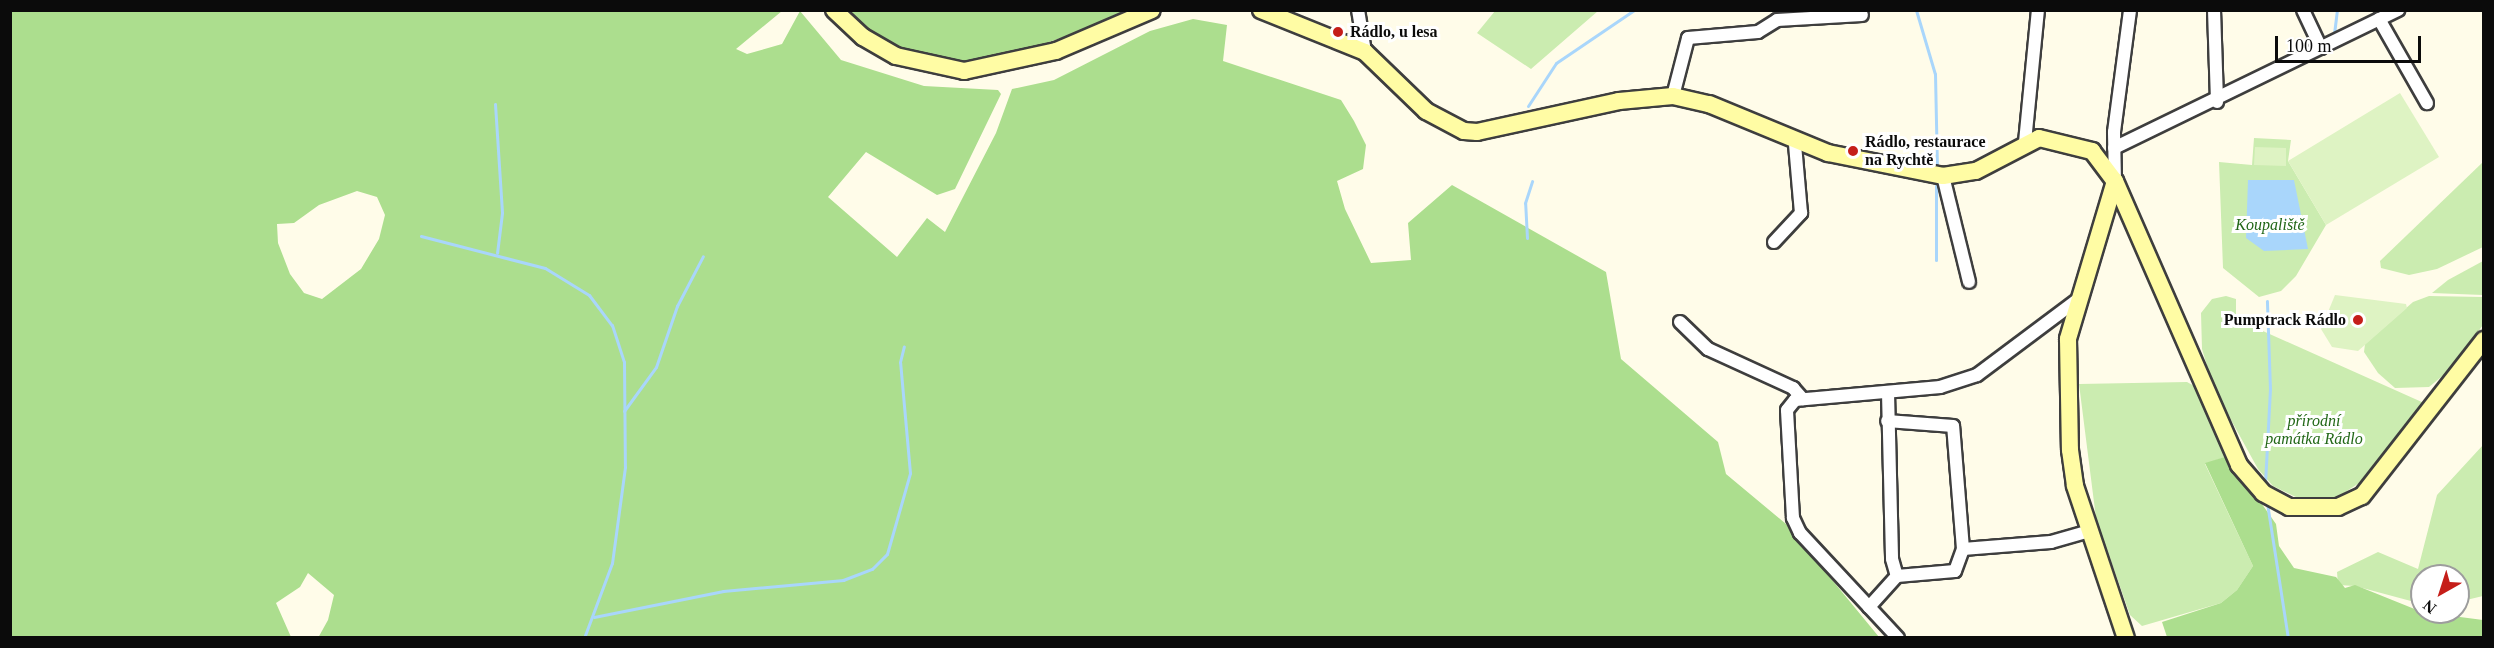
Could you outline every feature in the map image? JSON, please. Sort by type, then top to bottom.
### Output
[{"type":"street","points":[[834,10],[862,37],[896,56],[964,71],[1056,51],[1152,10]]},
{"type":"street","points":[[1262,10],[1290,15],[1365,52],[1426,111],[1464,131],[1477,132],[1619,101],[1673,96],[1709,104],[1796,144],[1943,176],[1976,171],[2025,142],[2063,141],[2091,151],[2115,181],[2239,465],[2263,493],[2289,507],[2338,507],[2362,496],[2484,340]]},
{"type":"street","points":[[1358,10],[1365,52]]},
{"type":"street","points":[[2025,142],[2038,10]]},
{"type":"street","points":[[2126,638],[2075,486],[2070,450],[2068,339],[2076,301],[2115,181],[2114,148],[2130,10]]},
{"type":"street","points":[[2214,10],[2217,102]]},
{"type":"street","points":[[2303,10],[2321,48]]},
{"type":"street","points":[[2114,148],[2217,102],[2393,11]]},
{"type":"street","points":[[1673,96],[1688,38],[1758,32],[1778,20],[1862,15]]},
{"type":"street","points":[[2379,19],[2427,103]]},
{"type":"street","points":[[1774,242],[1801,213],[1796,144]]},
{"type":"street","points":[[1943,176],[1969,282]]},
{"type":"street","points":[[1898,638],[1800,532],[1792,518],[1787,410],[1795,400],[1940,387],[1977,375],[2076,301]]},
{"type":"street","points":[[1680,322],[1708,349],[1793,388],[1803,399]]},
{"type":"street","points":[[1888,393],[1892,559],[1897,576]]},
{"type":"street","points":[[1869,607],[1897,576],[1955,571],[1963,549],[1953,426],[1887,421]]},
{"type":"street","points":[[1963,549],[2051,542],[2090,531]]},
{"type":"green space","points":[[10,11],[782,11],[736,49],[747,54],[782,44],[800,11],[841,60],[924,86],[998,90],[1001,94],[955,189],[937,195],[866,152],[828,197],[897,257],[927,218],[945,232],[996,133],[1012,89],[1054,80],[1150,31],[1193,19],[1227,25],[1223,61],[1341,100],[1354,121],[1366,145],[1363,169],[1337,181],[1345,209],[1371,263],[1411,260],[1408,223],[1452,185],[1606,272],[1621,359],[1718,442],[1726,474],[1786,524],[1879,637],[318,638],[328,620],[334,595],[308,573],[300,587],[276,603],[291,637],[11,637]],"holes":[[[357,191],[377,197],[385,215],[379,239],[361,269],[322,299],[304,293],[290,274],[278,243],[277,224],[294,223],[319,205]]]},
{"type":"green space","points":[[842,11],[1138,11],[1012,55],[960,63],[930,61],[887,45]]},
{"type":"green space","points":[[1495,11],[1598,11],[1531,69],[1477,33]]},
{"type":"green space","points":[[2400,93],[2439,157],[2326,225],[2288,161]]},
{"type":"green space","name":"Koupaliště","points":[[2254,138],[2291,140],[2288,161],[2326,225],[2296,276],[2281,291],[2259,297],[2223,268],[2219,162],[2252,165]]},
{"type":"green space","points":[[2255,147],[2286,148],[2286,166],[2254,165]]},
{"type":"green space","points":[[2483,162],[2483,247],[2437,269],[2409,275],[2381,268],[2380,261]]},
{"type":"green space","points":[[2483,261],[2483,295],[2432,293],[2448,280]]},
{"type":"green space","name":"Pumptrack Rádlo","points":[[2335,295],[2406,304],[2407,308],[2358,351],[2332,347],[2321,329]]},
{"type":"green space","name":"přírodní památka Rádlo","points":[[2226,296],[2236,299],[2236,319],[2424,403],[2370,476],[2336,498],[2302,500],[2273,486],[2258,469],[2214,389],[2202,349],[2201,313],[2212,299]]},
{"type":"green space","points":[[2429,296],[2483,297],[2483,325],[2446,373],[2429,387],[2395,388],[2378,373],[2364,352],[2365,344],[2413,302]]},
{"type":"green space","points":[[2187,382],[2196,387],[2228,456],[2205,464],[2253,566],[2237,590],[2221,603],[2142,626],[2130,615],[2096,518],[2079,384]]},
{"type":"green space","points":[[2483,445],[2483,596],[2470,599],[2470,564],[2419,564],[2437,495]]},
{"type":"green space","points":[[2228,456],[2276,524],[2279,546],[2294,568],[2336,577],[2345,588],[2355,585],[2410,607],[2410,624],[2470,624],[2470,618],[2483,620],[2483,637],[2167,637],[2162,622],[2221,603],[2237,590],[2253,566],[2205,463]]},
{"type":"green space","points":[[2378,552],[2410,566],[2410,601],[2355,586],[2338,585],[2337,572]]},
{"type":"water","points":[[2248,180],[2294,180],[2308,249],[2264,251],[2246,238]]},
{"type":"waterway","points":[[1528,106],[1556,63],[1634,10]]},
{"type":"waterway","points":[[1916,10],[1935,74],[1937,169]]},
{"type":"waterway","points":[[2334,34],[2337,10]]},
{"type":"waterway","points":[[495,104],[502,213],[497,253]]},
{"type":"waterway","points":[[1527,238],[1525,203],[1532,181]]},
{"type":"waterway","points":[[1936,181],[1936,260]]},
{"type":"waterway","points":[[421,236],[545,268],[589,295],[612,325],[624,362],[625,467],[612,563],[584,638]]},
{"type":"waterway","points":[[624,411],[656,367],[677,306],[703,256]]},
{"type":"waterway","points":[[2265,484],[2270,389],[2267,301]]},
{"type":"waterway","points":[[594,617],[723,591],[843,580],[872,569],[887,554],[910,473],[900,362],[904,346]]},
{"type":"waterway","points":[[2267,503],[2288,638]]},
{"type":"place","name":"Rádlo, u lesa","points":[[1338,32]]},
{"type":"place","name":"Rádlo, restaurace na Rychtě","points":[[1853,151]]},
{"type":"place","name":"Pumptrack Rádlo","points":[[2358,320]]}]
